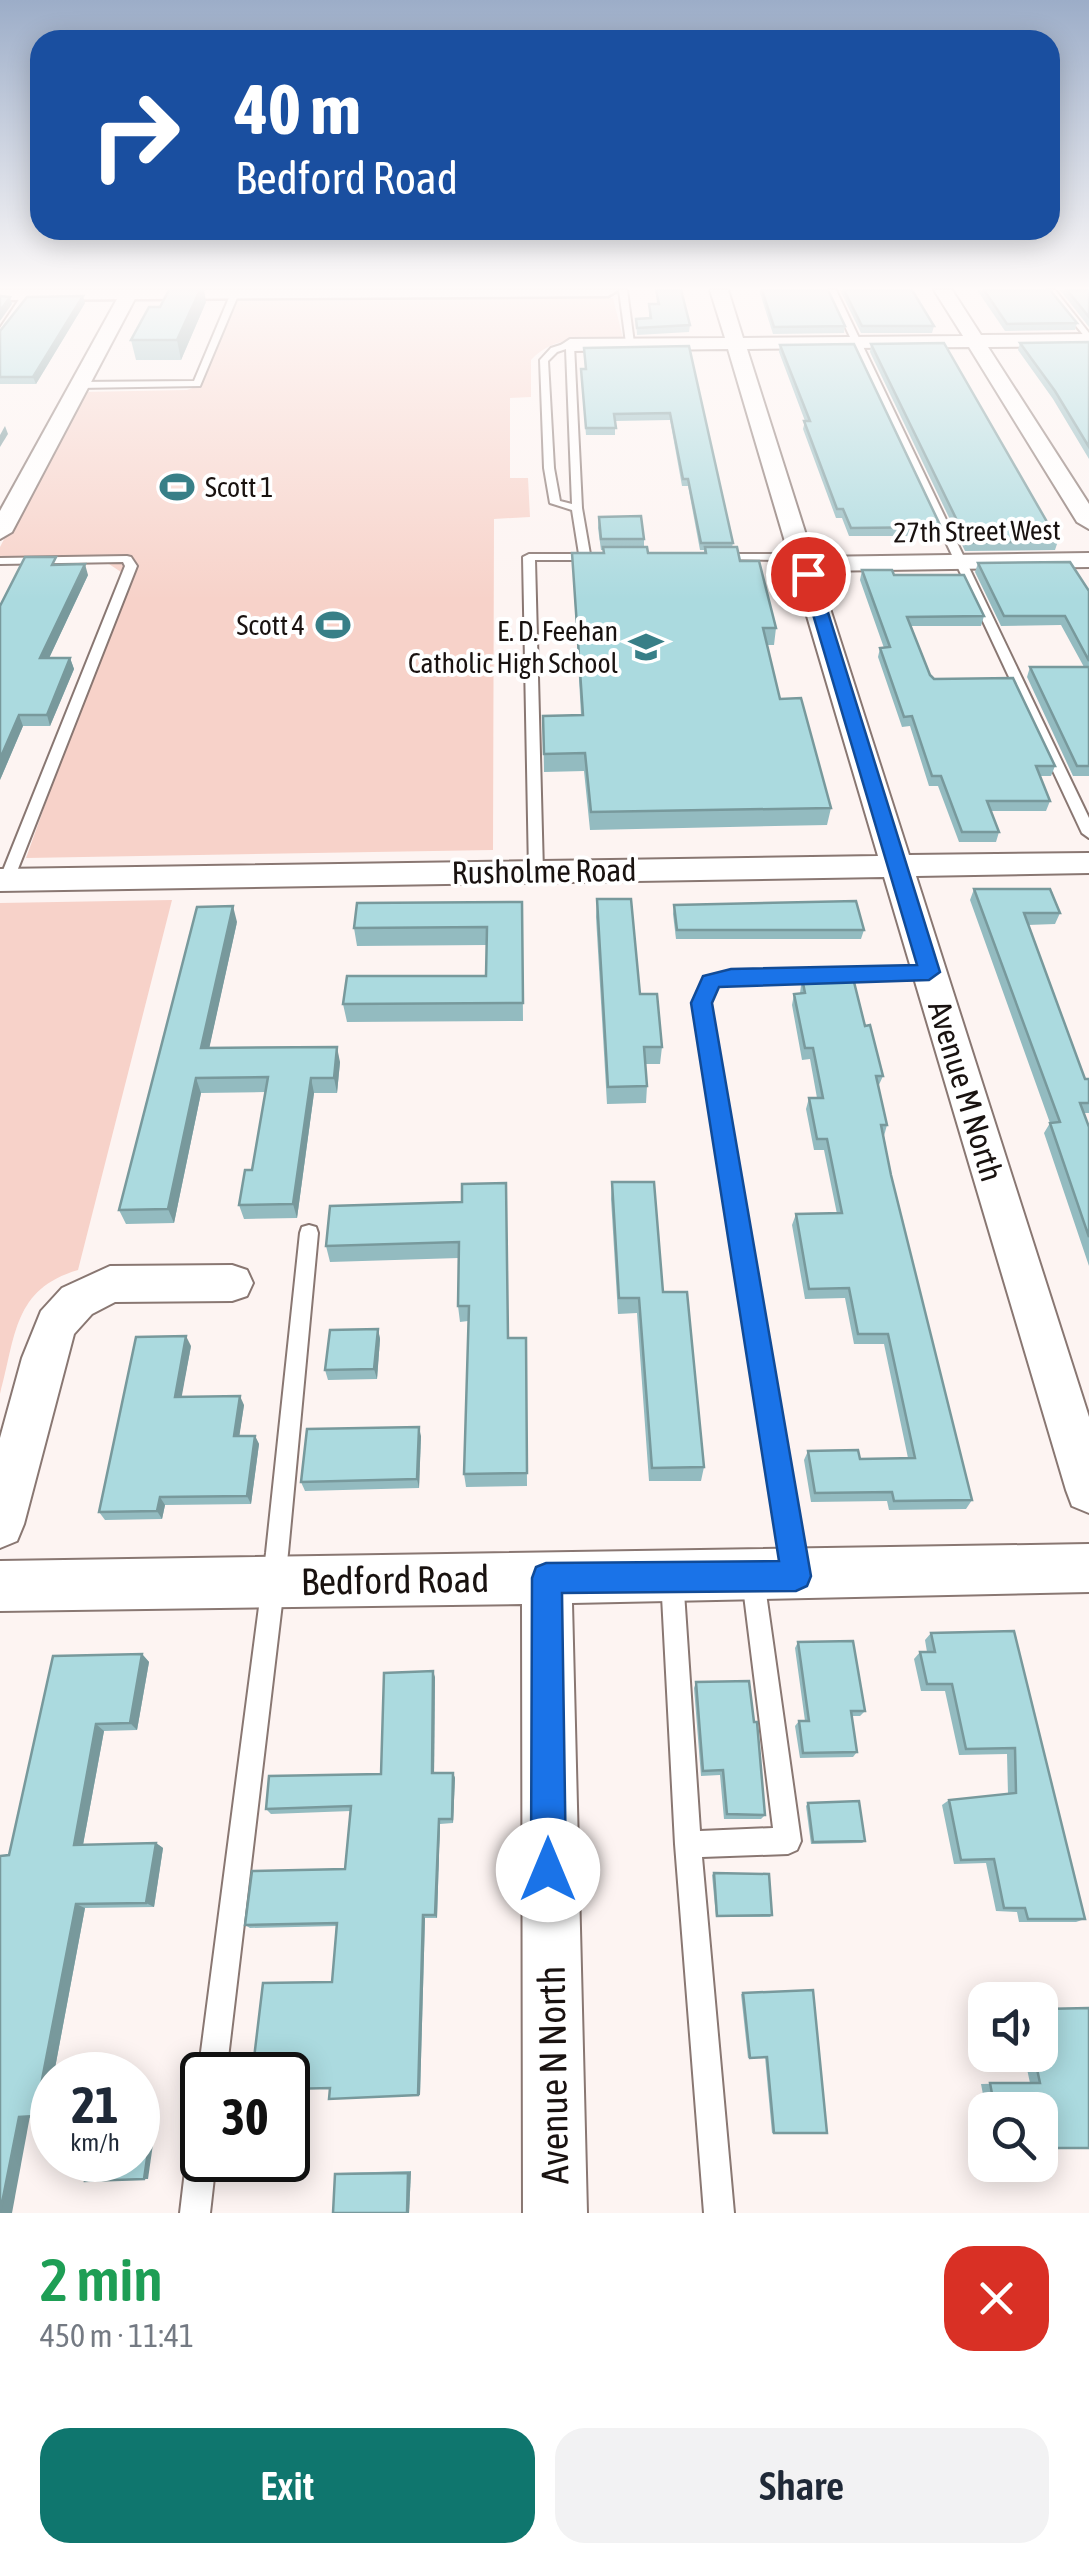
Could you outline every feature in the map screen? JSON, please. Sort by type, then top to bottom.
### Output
[{"type":"street","points":[[0,532],[74,393]]},
{"type":"street","name":"Avenue M North","points":[[751,393],[1089,1490]]},
{"type":"street","points":[[1008,393],[1089,522]]},
{"type":"street","name":"27th Street West","points":[[806,564],[1089,560]]},
{"type":"street","name":"Rusholme Road","points":[[4,880],[1089,863]]},
{"type":"street","points":[[0,1524],[50,1341],[56,1324],[76,1301],[110,1284],[232,1282]]},
{"type":"street","name":"Bedford Road","points":[[0,1586],[1089,1568]]},
{"type":"street","name":"Avenue N North","points":[[546,1578],[556,2213]]},
{"type":"lane","points":[[545,393],[548,468],[555,502],[577,508]]},
{"type":"lane","points":[[572,393],[577,508],[584,557]]},
{"type":"lane","points":[[881,393],[1089,833]]},
{"type":"lane","points":[[536,872],[529,557],[604,557]]},
{"type":"lane","points":[[702,557],[780,557],[806,564]]},
{"type":"lane","points":[[0,561],[108,558],[126,559],[131,566],[4,880]]},
{"type":"lane","points":[[688,1844],[788,1841],[774,1576],[702,1003],[711,982],[731,977],[929,972]]},
{"type":"lane","points":[[215,2052],[274,1582],[309,1234]]},
{"type":"lane","points":[[672,1576],[688,1844],[719,2213]]},
{"type":"lane","points":[[195,2213],[199,2182]]},
{"type":"shaded area","points":[[80,393],[531,393],[531,397],[510,398],[510,478],[528,478],[530,517],[494,519],[493,850],[26,858],[127,576],[109,564],[0,565],[0,547]]},
{"type":"shaded area","points":[[172,900],[78,1270],[57,1278],[29,1302],[15,1334],[0,1394],[0,903]]},
{"type":"building","points":[[583,393],[700,393],[733,543],[701,543],[670,413],[614,414],[616,428],[586,428]]},
{"type":"building","points":[[799,393],[877,393],[941,527],[851,528],[843,509],[837,509],[804,421],[810,421]]},
{"type":"building","points":[[895,393],[973,393],[1058,541],[968,543]]},
{"type":"building","points":[[1056,393],[1089,393],[1089,447]]},
{"type":"building","points":[[641,516],[644,539],[601,539],[599,517]]},
{"type":"building","points":[[603,547],[647,547],[648,553],[706,553],[705,547],[737,547],[740,561],[759,561],[776,628],[763,628],[780,699],[801,698],[831,808],[591,812],[585,753],[544,754],[543,716],[583,715],[572,553],[604,553]]},
{"type":"building","points":[[25,557],[56,557],[52,565],[85,564],[40,658],[70,658],[47,715],[19,715],[0,759],[0,606]]},
{"type":"building","points":[[1070,562],[1089,591],[1089,661],[1065,616],[1004,616],[978,563]]},
{"type":"building","points":[[862,570],[892,570],[894,575],[964,575],[984,616],[907,617],[934,679],[1013,678],[1055,766],[1036,766],[1050,801],[987,801],[999,832],[962,832],[941,776],[932,776],[912,716],[904,717],[880,648],[890,647]]},
{"type":"building","points":[[1030,667],[1089,667],[1089,766],[1077,766]]},
{"type":"building","points":[[974,889],[1050,889],[1060,913],[1024,913],[1085,1079],[1089,1079],[1089,1103],[1080,1103],[1089,1127],[1089,1237],[1050,1123],[1060,1122]]},
{"type":"building","points":[[597,899],[631,899],[640,994],[657,994],[662,1047],[644,1047],[647,1086],[608,1087]]},
{"type":"building","points":[[856,901],[864,930],[677,930],[674,905]]},
{"type":"building","points":[[522,902],[523,1003],[343,1004],[347,976],[486,976],[487,927],[354,928],[357,903]]},
{"type":"building","points":[[233,906],[201,1048],[337,1047],[334,1078],[311,1078],[293,1204],[239,1205],[245,1170],[252,1170],[268,1077],[196,1078],[168,1209],[119,1210],[197,907]]},
{"type":"building","points":[[802,978],[853,978],[865,1026],[870,1025],[883,1076],[876,1076],[887,1125],[881,1125],[891,1175],[972,1500],[894,1501],[892,1492],[815,1493],[808,1451],[858,1450],[860,1459],[915,1458],[888,1334],[858,1334],[849,1288],[809,1289],[796,1214],[842,1213],[827,1139],[817,1139],[809,1098],[823,1098],[813,1048],[805,1048],[794,994],[805,993]]},
{"type":"building","points":[[612,1182],[654,1182],[663,1292],[687,1292],[704,1467],[652,1468],[639,1298],[619,1298]]},
{"type":"building","points":[[506,1183],[508,1338],[526,1338],[527,1473],[464,1474],[469,1306],[458,1306],[459,1242],[326,1246],[330,1206],[462,1202],[462,1184]]},
{"type":"building","points":[[378,1329],[374,1369],[325,1370],[330,1330]]},
{"type":"building","points":[[186,1336],[175,1397],[240,1396],[234,1436],[255,1436],[247,1496],[160,1497],[157,1511],[99,1512],[136,1337]]},
{"type":"building","points":[[419,1427],[417,1479],[301,1482],[307,1429]]},
{"type":"building","points":[[1014,1631],[1085,1919],[1028,1919],[1025,1908],[1004,1908],[994,1859],[961,1860],[949,1800],[1016,1793],[1015,1748],[966,1749],[952,1684],[927,1684],[920,1652],[935,1652],[931,1633]]},
{"type":"building","points":[[853,1641],[865,1711],[851,1711],[857,1752],[803,1753],[799,1721],[809,1721],[798,1642]]},
{"type":"building","points":[[142,1654],[130,1723],[96,1724],[74,1845],[156,1843],[146,1903],[76,1904],[47,2052],[30,2052],[30,2116],[19,2117],[0,2213],[0,1856],[9,1855],[53,1656]]},
{"type":"building","points":[[433,1671],[432,1773],[453,1773],[452,1819],[439,1819],[435,1915],[423,1915],[418,2095],[329,2099],[330,2088],[310,2088],[310,2052],[255,2052],[263,1983],[332,1982],[337,1923],[245,1925],[252,1871],[345,1869],[351,1806],[266,1809],[269,1776],[381,1774],[384,1673]]},
{"type":"building","points":[[749,1681],[757,1722],[765,1815],[727,1814],[723,1770],[703,1771],[696,1682]]},
{"type":"building","points":[[859,1801],[865,1841],[813,1842],[808,1803]]},
{"type":"building","points":[[714,1873],[769,1874],[772,1915],[717,1916]]},
{"type":"building","points":[[813,1990],[827,2133],[774,2133],[767,2057],[750,2058],[743,1993]]},
{"type":"building","points":[[1089,2008],[1089,2148],[1058,2148],[1058,2092],[992,2092],[990,2083],[1040,2083],[1038,2072],[1058,2072],[1058,2009]]},
{"type":"building","points":[[408,2173],[407,2213],[333,2213],[335,2174]]},
{"type":"place","name":"Scott 1","points":[[177,487]]},
{"type":"place","name":"Scott 4","points":[[333,625]]},
{"type":"place","name":"E. D. Feehan Catholic High School","points":[[646,647]]},
{"type":"route","points":[[548,1870],[546,1578],[796,1576],[702,1003],[711,982],[731,977],[929,972],[808,574]]}]
